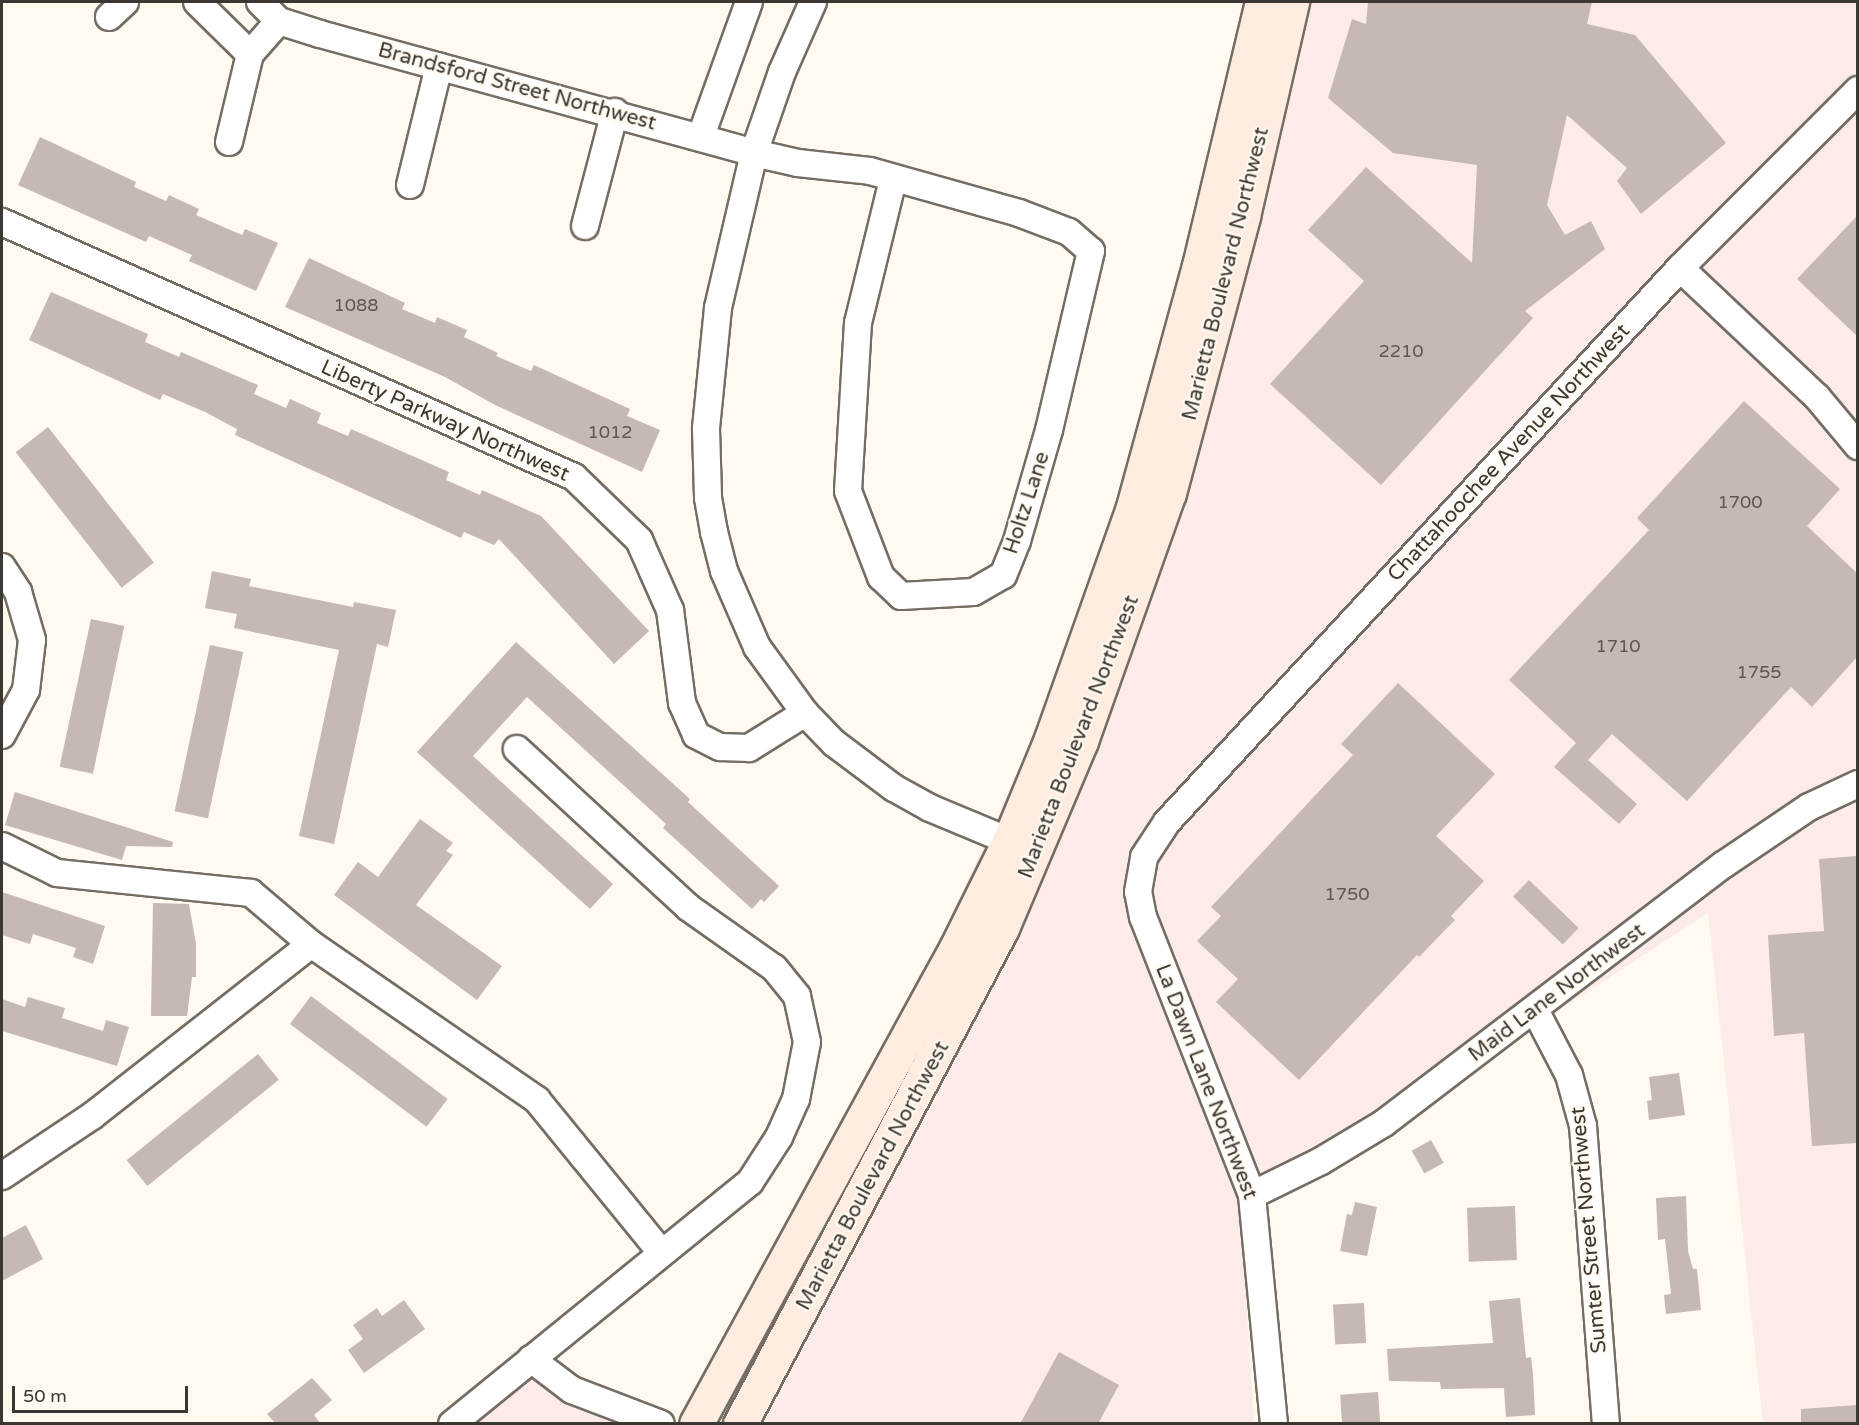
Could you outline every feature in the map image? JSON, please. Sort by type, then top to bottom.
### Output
[{"type":"main road","points":[[696,1424],[899,1057],[1022,847],[1133,507],[1199,266],[1262,2]]},
{"type":"main road","name":"Marietta Boulevard Northwest","points":[[740,1424],[947,1038],[1022,847],[1127,620],[1169,494],[1238,237],[1292,2]]},
{"type":"street","points":[[197,2],[250,54]]},
{"type":"street","points":[[229,142],[250,54],[279,21],[260,2]]},
{"type":"street","points":[[701,136],[749,2]]},
{"type":"street","points":[[813,2],[782,72],[754,153],[718,308],[706,429],[708,498],[724,571],[739,610],[757,646],[805,713],[842,749],[894,788],[1022,847]]},
{"type":"street","name":"Brandsford Street Northwest","points":[[279,21],[438,66],[615,112],[754,153]]},
{"type":"street","points":[[410,185],[438,66]]},
{"type":"street","name":"Chattahoochee Avenue Northwest","points":[[1167,822],[1680,268],[1857,90]]},
{"type":"street","points":[[585,226],[615,112]]},
{"type":"street","name":"Holtz Lane","points":[[754,153],[798,163],[870,171],[1019,213],[1069,232],[1091,252],[1049,430],[1017,541],[1003,575],[973,592],[901,596],[881,577],[848,491],[858,323],[893,179]]},
{"type":"street","name":"Liberty Parkway Northwest","points":[[2,222],[574,477],[639,540],[670,610],[682,703],[696,735],[720,747],[749,748],[805,713]]},
{"type":"street","points":[[1680,268],[1817,397],[1857,446]]},
{"type":"street","points":[[2,567],[18,592],[32,640],[26,690],[2,735]]},
{"type":"street","points":[[452,1424],[660,1251],[750,1182],[779,1137],[796,1099],[807,1042],[797,996],[774,968],[688,907],[517,749]]},
{"type":"street","name":"Maid Lane Northwest","points":[[1252,1195],[1384,1123],[1723,866],[1809,807],[1857,784]]},
{"type":"street","name":"La Dawn Lane Northwest","points":[[1167,822],[1144,857],[1138,892],[1143,917],[1252,1195],[1274,1424]]},
{"type":"street","points":[[2,846],[57,873],[251,893],[311,944],[537,1100],[660,1251]]},
{"type":"street","points":[[2,1176],[92,1116],[311,944]]},
{"type":"street","name":"Sumter Street Northwest","points":[[1534,1010],[1569,1075],[1583,1126],[1606,1424]]},
{"type":"street","points":[[531,1359],[572,1390],[661,1424]]},
{"type":"shaded area","points":[[1270,2],[1857,2],[1857,1423],[1763,1423],[1708,913],[1260,1205],[1244,1265],[1254,1423],[716,1424],[1097,601]]},
{"type":"shaded area","points":[[523,1364],[644,1424],[451,1424]]},
{"type":"building","points":[[1368,2],[1592,2],[1587,24],[1635,35],[1726,143],[1641,214],[1617,181],[1627,168],[1567,115],[1547,205],[1565,235],[1591,221],[1605,249],[1525,311],[1533,318],[1381,485],[1270,384],[1364,281],[1308,230],[1366,167],[1472,263],[1477,165],[1393,153],[1328,98],[1352,19],[1366,24]]},
{"type":"building","points":[[40,137],[136,182],[134,187],[166,201],[169,195],[199,209],[196,215],[242,235],[245,229],[278,243],[256,291],[189,261],[192,255],[149,236],[146,242],[18,185]]},
{"type":"building","points":[[1857,216],[1857,336],[1797,279]]},
{"type":"building","points":[[309,258],[405,303],[402,309],[435,323],[437,317],[467,330],[464,337],[498,353],[496,356],[531,371],[534,365],[630,409],[627,416],[660,430],[642,472],[495,405],[445,377],[285,307]]},
{"type":"building","points":[[51,292],[148,334],[145,342],[179,357],[181,352],[258,385],[254,394],[286,408],[290,399],[321,413],[317,423],[348,436],[351,429],[449,472],[446,480],[480,495],[482,490],[541,516],[649,631],[614,664],[499,539],[494,545],[464,532],[461,538],[235,435],[237,429],[205,412],[163,394],[160,400],[29,340]]},
{"type":"building","points":[[1744,401],[1840,489],[1807,526],[1857,573],[1857,657],[1812,707],[1791,687],[1687,801],[1612,734],[1588,760],[1637,804],[1619,824],[1554,767],[1576,743],[1509,680],[1649,530],[1637,518]]},
{"type":"building","points":[[48,427],[154,563],[122,588],[16,452]]},
{"type":"building","points":[[212,571],[251,579],[249,586],[353,607],[354,602],[396,610],[388,647],[377,644],[334,844],[299,836],[339,650],[234,628],[237,614],[205,608]]},
{"type":"building","points":[[91,619],[124,626],[93,774],[60,767]]},
{"type":"building","points":[[516,642],[690,799],[688,802],[779,886],[764,902],[761,899],[752,909],[663,828],[666,824],[527,697],[473,756],[613,884],[590,909],[417,752]]},
{"type":"building","points":[[210,645],[243,652],[208,818],[175,811]]},
{"type":"building","points":[[1398,683],[1495,774],[1436,836],[1484,881],[1451,916],[1455,920],[1419,957],[1417,955],[1299,1080],[1216,1002],[1238,979],[1197,941],[1221,916],[1211,907],[1353,755],[1341,744]]},
{"type":"building","points":[[15,792],[173,842],[172,847],[126,846],[122,860],[5,825]]},
{"type":"building","points":[[420,819],[453,843],[446,851],[453,855],[416,905],[502,966],[477,1000],[334,895],[358,862],[378,877]]},
{"type":"building","points":[[1857,856],[1857,1143],[1812,1146],[1804,1033],[1774,1036],[1768,935],[1824,931],[1819,859]]},
{"type":"building","points":[[1529,880],[1579,928],[1563,944],[1513,897]]},
{"type":"building","points":[[2,892],[105,926],[93,964],[73,957],[76,948],[33,934],[30,944],[2,935]]},
{"type":"building","points":[[153,903],[189,904],[196,944],[196,977],[192,977],[187,1016],[151,1016]]},
{"type":"building","points":[[311,996],[448,1099],[427,1127],[290,1024]]},
{"type":"building","points":[[28,997],[65,1008],[62,1018],[103,1031],[106,1020],[129,1027],[117,1066],[2,1031],[2,999],[25,1007]]},
{"type":"building","points":[[258,1054],[279,1080],[147,1186],[127,1160]]},
{"type":"building","points":[[1679,1073],[1685,1115],[1649,1120],[1647,1101],[1652,1100],[1649,1077]]},
{"type":"building","points":[[1431,1140],[1444,1163],[1424,1173],[1412,1151]]},
{"type":"building","points":[[1686,1196],[1688,1251],[1693,1269],[1697,1269],[1701,1310],[1666,1314],[1664,1295],[1671,1294],[1665,1239],[1658,1240],[1656,1198]]},
{"type":"building","points":[[1355,1202],[1377,1207],[1367,1256],[1340,1251],[1347,1214],[1352,1215]]},
{"type":"building","points":[[1515,1206],[1517,1260],[1469,1262],[1467,1208]]},
{"type":"building","points":[[26,1225],[43,1259],[2,1281],[2,1238]]},
{"type":"building","points":[[1520,1298],[1526,1358],[1531,1357],[1535,1415],[1506,1417],[1504,1388],[1441,1389],[1440,1382],[1389,1381],[1387,1349],[1493,1343],[1489,1301]]},
{"type":"building","points":[[404,1300],[425,1329],[364,1373],[348,1350],[363,1339],[353,1325],[377,1308],[382,1316]]},
{"type":"building","points":[[1364,1303],[1366,1343],[1335,1345],[1333,1305]]},
{"type":"building","points":[[1059,1352],[1119,1385],[1098,1424],[1020,1424]]},
{"type":"building","points":[[312,1378],[332,1400],[314,1415],[321,1424],[276,1424],[267,1414]]},
{"type":"building","points":[[1378,1392],[1380,1424],[1342,1424],[1340,1395]]},
{"type":"building","points":[[1857,1405],[1857,1424],[1801,1424],[1801,1409]]}]
